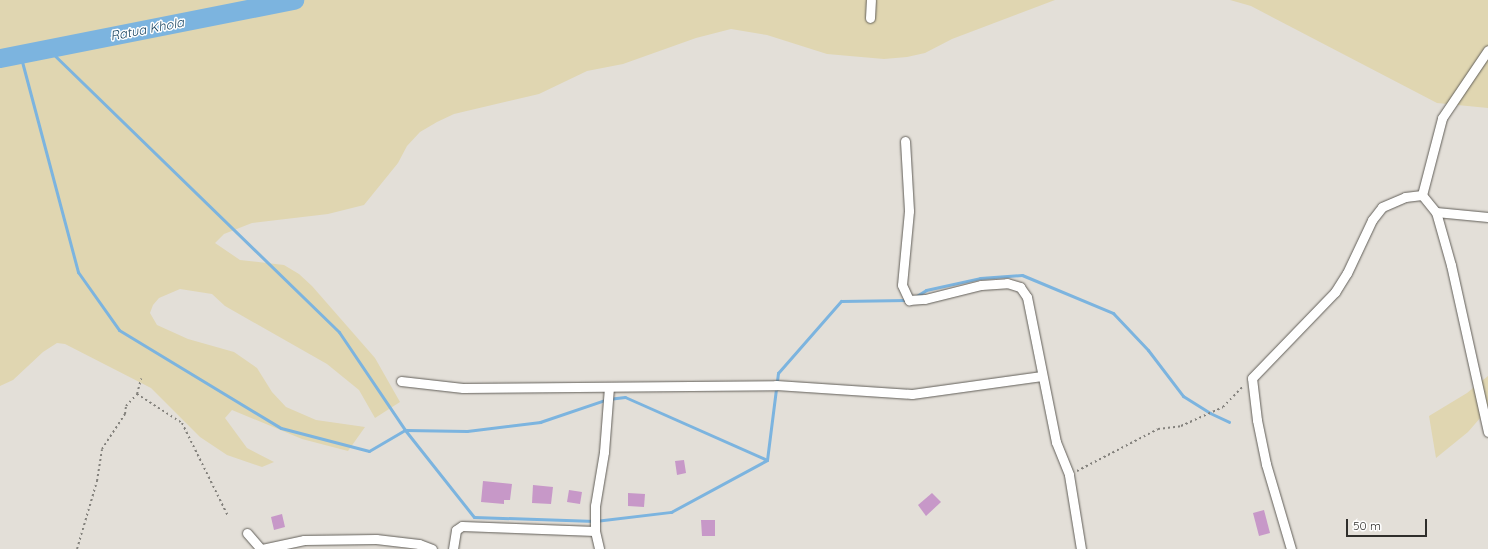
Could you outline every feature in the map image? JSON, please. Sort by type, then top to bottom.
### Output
[{"type":"street","points":[[870,18],[871,0]]},
{"type":"street","points":[[1422,195],[1442,118],[1488,50]]},
{"type":"street","points":[[905,141],[909,211],[902,285],[910,300],[925,299],[981,285],[1007,283],[1020,287],[1027,297],[1032,312],[1042,376],[1056,442],[1069,475],[1082,549]]},
{"type":"street","points":[[1422,195],[1436,212],[1462,310],[1488,432]]},
{"type":"street","points":[[1291,549],[1266,464],[1256,420],[1252,378],[1335,292],[1347,273],[1372,220],[1382,207],[1405,197],[1422,195]]},
{"type":"street","points":[[1436,212],[1488,217]]},
{"type":"street","points":[[401,381],[464,388],[609,388],[776,385],[912,394],[1042,376]]},
{"type":"street","points":[[599,549],[595,530],[594,506],[604,452],[609,388]]},
{"type":"street","points":[[453,549],[456,530],[462,526],[595,530]]},
{"type":"street","points":[[247,532],[262,549],[304,540],[376,539],[420,544],[432,549]]},
{"type":"path","points":[[1069,475],[1158,429],[1181,426],[1222,407],[1252,378]]},
{"type":"path","points":[[77,549],[97,481],[102,449],[125,414],[126,406],[137,394],[141,380]]},
{"type":"path","points":[[137,394],[182,423],[228,516]]},
{"type":"sand","points":[[0,0],[1055,0],[952,39],[925,53],[907,57],[884,59],[827,54],[767,35],[731,29],[696,38],[623,64],[587,71],[539,94],[454,114],[437,122],[420,132],[407,146],[398,163],[364,205],[328,214],[252,223],[224,234],[215,243],[240,260],[284,265],[299,274],[312,286],[375,358],[400,402],[375,418],[359,390],[327,364],[225,306],[212,294],[180,289],[159,298],[153,305],[150,313],[157,325],[188,339],[234,352],[257,368],[272,392],[286,407],[316,420],[365,427],[348,451],[302,439],[232,410],[225,418],[247,448],[274,462],[262,467],[227,455],[200,437],[151,388],[65,344],[57,343],[43,352],[13,380],[0,386]]},
{"type":"sand","points":[[1230,0],[1488,0],[1488,108],[1437,103],[1251,6]]},
{"type":"sand","points":[[1488,376],[1488,409],[1468,432],[1436,458],[1429,416],[1467,393]]},
{"type":"building","points":[[684,460],[686,473],[677,475],[675,461]]},
{"type":"building","points":[[483,481],[512,484],[510,500],[504,500],[504,504],[481,502]]},
{"type":"building","points":[[533,485],[553,487],[551,504],[532,503]]},
{"type":"building","points":[[569,490],[582,492],[580,504],[567,502]]},
{"type":"building","points":[[628,493],[645,494],[644,507],[628,506]]},
{"type":"building","points":[[932,493],[941,502],[926,516],[918,505]]},
{"type":"building","points":[[1264,510],[1270,533],[1259,536],[1253,513]]},
{"type":"building","points":[[282,514],[285,527],[274,530],[271,517]]},
{"type":"building","points":[[701,520],[715,520],[715,536],[702,536]]},
{"type":"waterway","name":"Ratua Khola","points":[[0,58],[294,0]]},
{"type":"waterway","points":[[48,49],[339,332],[405,430],[474,517],[595,521],[671,512],[767,460],[778,373],[841,301],[907,300]]},
{"type":"waterway","points":[[20,54],[78,272],[119,330],[281,428],[369,451],[405,430],[467,431],[540,422],[608,399],[625,397],[767,460]]},
{"type":"waterway","points":[[915,297],[926,290],[980,278],[1022,275],[1113,313],[1148,350],[1183,396],[1210,413],[1229,422]]}]
